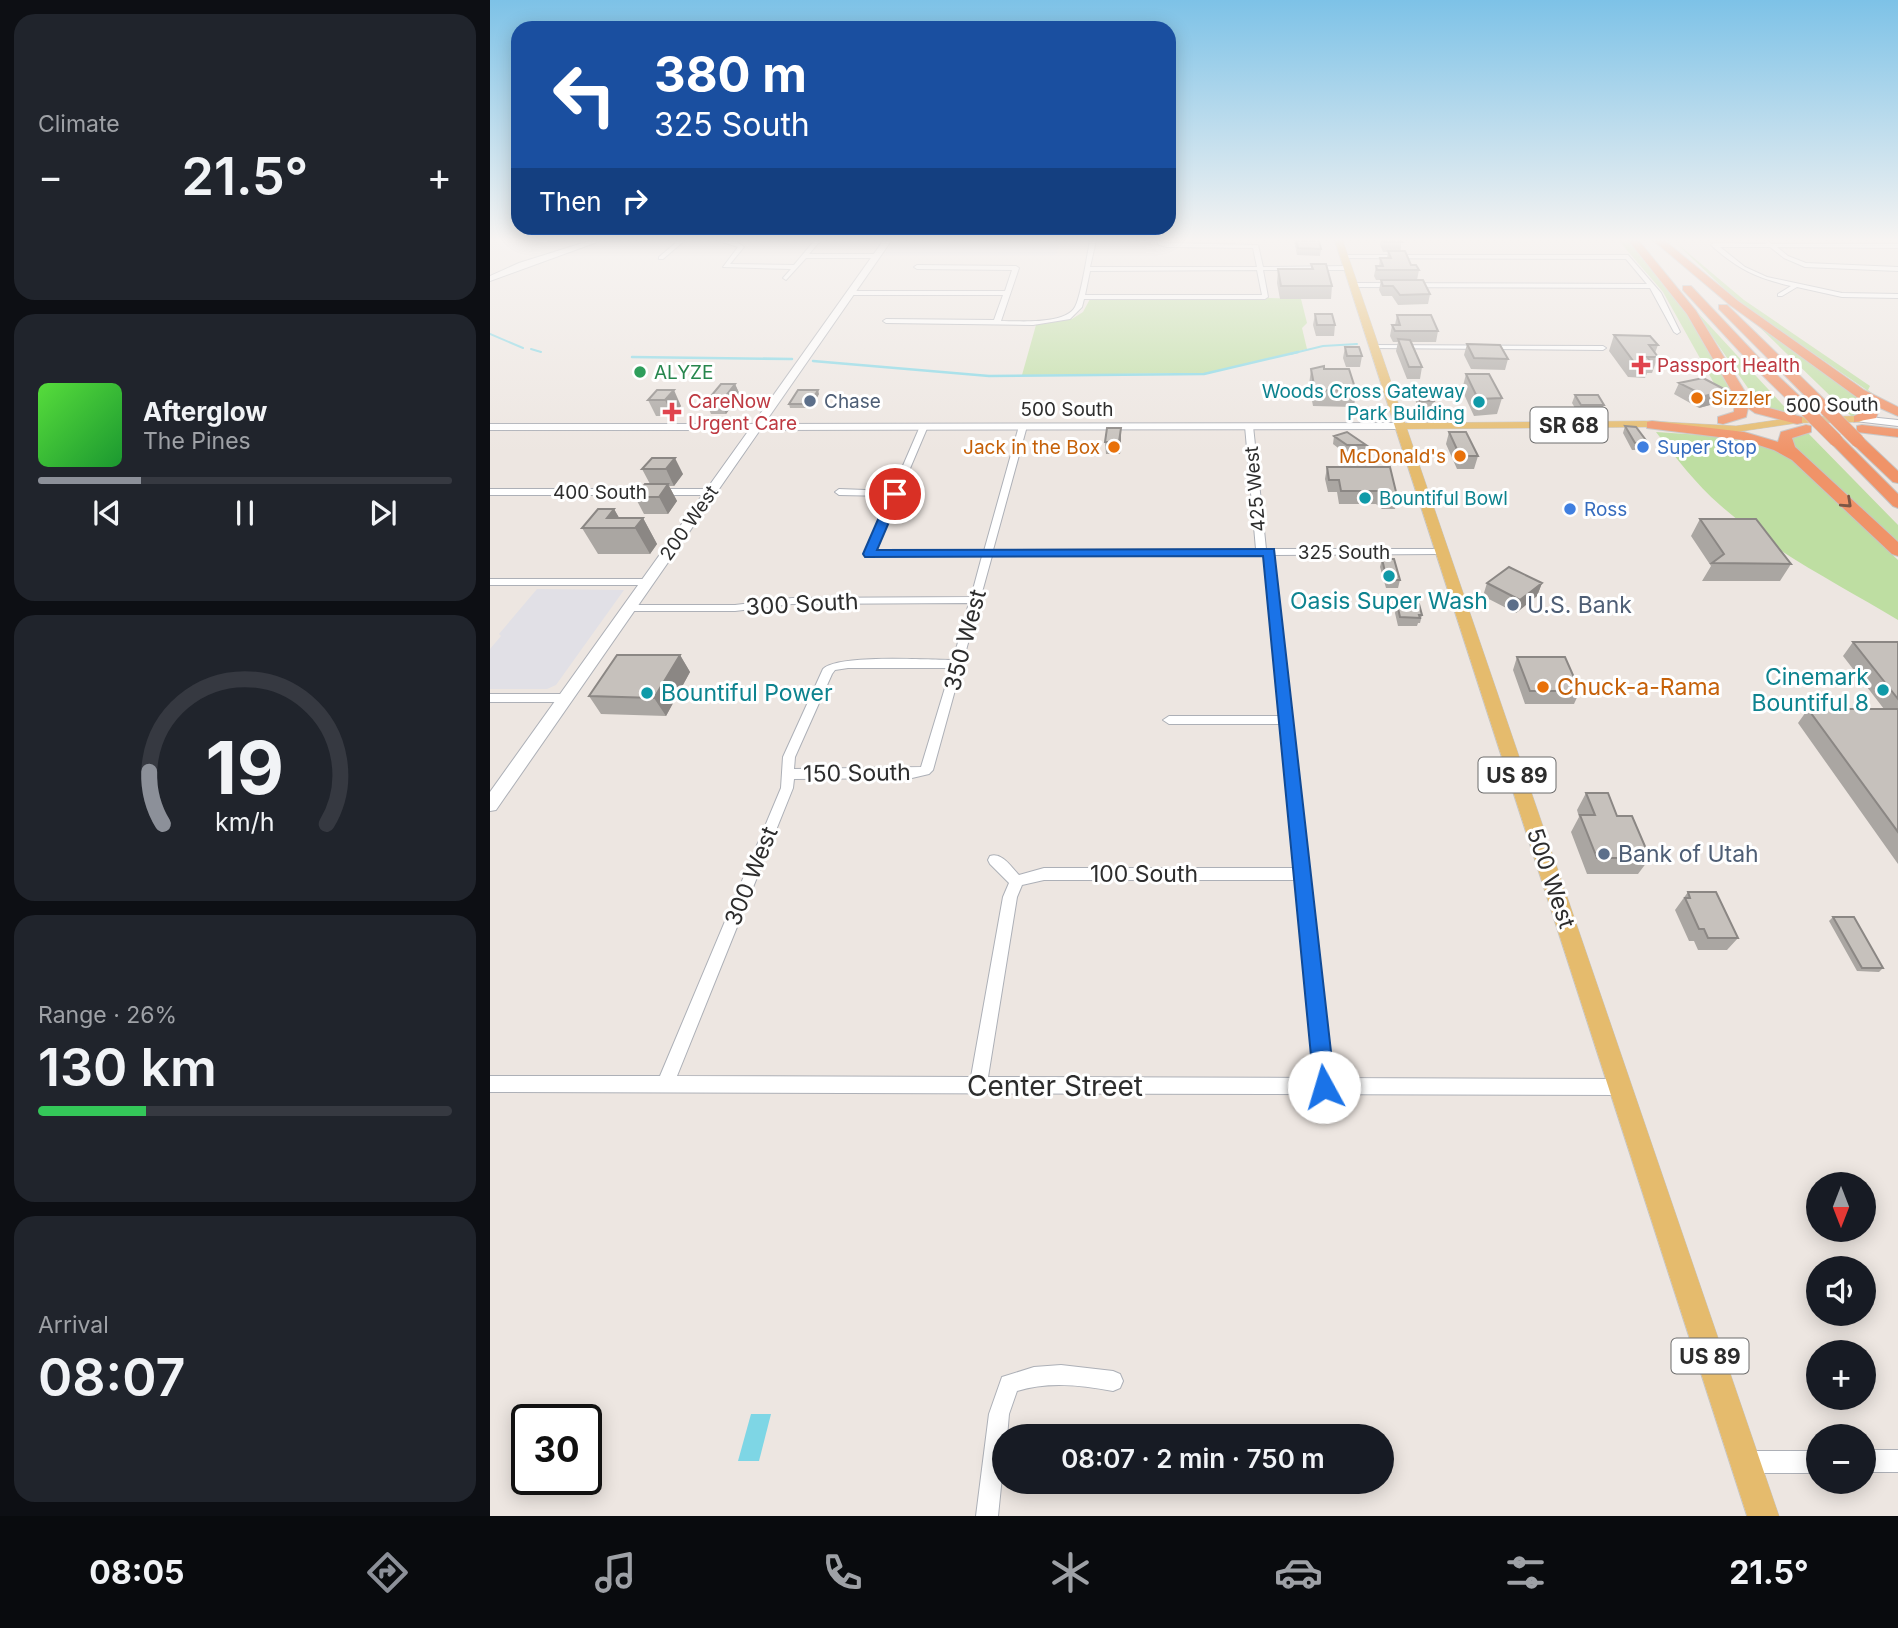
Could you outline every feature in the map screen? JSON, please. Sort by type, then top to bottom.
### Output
[{"type":"highway","points":[[1691,312],[1742,397],[1759,410],[1803,419]]},
{"type":"highway","points":[[1709,312],[1757,363],[1803,419],[1836,440],[1898,503]]},
{"type":"highway","points":[[1729,312],[1826,409],[1860,430],[1898,479]]},
{"type":"highway","points":[[1746,312],[1840,379],[1874,407],[1860,430]]},
{"type":"highway","points":[[1840,379],[1898,412]]},
{"type":"highway","points":[[1723,420],[1741,414],[1742,397]]},
{"type":"highway","points":[[1796,457],[1784,437],[1803,419]]},
{"type":"highway","points":[[1648,424],[1747,435],[1777,445],[1796,457],[1898,551]]},
{"type":"highway","points":[[1860,430],[1898,433]]},
{"type":"main road","name":"200 West","points":[[490,805],[838,312]]},
{"type":"main road","name":"500 West","points":[[1363,312],[1763,1516]]},
{"type":"main road","name":"500 South","points":[[491,428],[1648,424],[1729,429],[1803,419],[1860,430],[1898,425]]},
{"type":"main road","name":"500 South","points":[[1648,424],[1680,420],[1723,420],[1766,425]]},
{"type":"street","points":[[997,322],[1001,312]]},
{"type":"street","points":[[886,321],[1041,323],[1063,320],[1076,312]]},
{"type":"street","points":[[1666,312],[1677,332]]},
{"type":"street","points":[[1374,347],[1603,348]]},
{"type":"street","points":[[839,492],[895,494],[924,426]]},
{"type":"street","name":"350 West","points":[[925,771],[932,762],[1023,426]]},
{"type":"street","name":"425 West","points":[[1249,426],[1286,720],[1324,1087]]},
{"type":"street","name":"400 South","points":[[490,492],[710,492]]},
{"type":"street","name":"325 South","points":[[895,494],[869,554],[1441,551]]},
{"type":"street","points":[[490,582],[647,582]]},
{"type":"street","name":"300 South","points":[[628,608],[720,608],[806,601],[975,600]]},
{"type":"street","name":"300 West","points":[[665,1085],[787,788],[789,757],[825,674],[832,667],[958,664]]},
{"type":"street","points":[[490,698],[566,698]]},
{"type":"street","points":[[1169,720],[1286,720]]},
{"type":"street","name":"150 South","points":[[789,774],[925,771]]},
{"type":"street","points":[[978,1086],[1010,897],[1017,881],[995,860]]},
{"type":"street","name":"100 South","points":[[1017,881],[1044,874],[1302,874]]},
{"type":"street","name":"Center Street","points":[[490,1084],[1620,1087]]},
{"type":"street","points":[[987,1516],[999,1414],[1009,1384],[1034,1377],[1066,1376],[1113,1381]]},
{"type":"street","points":[[1876,1461],[1898,1461]]},
{"type":"street","points":[[1745,1462],[1806,1462]]},
{"type":"shaded area","points":[[537,589],[624,590],[556,685],[547,689],[490,689],[490,649],[501,636],[499,634]]},
{"type":"green space","points":[[1083,312],[1304,312],[1307,323],[1302,328],[1307,349],[1208,373],[1022,375],[1036,325],[1072,319]]},
{"type":"green space","points":[[1674,312],[1685,312],[1689,317],[1742,406],[1720,401],[1720,394]]},
{"type":"green space","points":[[1753,312],[1761,312],[1870,386],[1868,390],[1884,402]]},
{"type":"green space","points":[[1696,313],[1792,415],[1767,410],[1753,401],[1750,391]]},
{"type":"green space","points":[[1750,318],[1860,396],[1871,410],[1859,416],[1851,416]]},
{"type":"green space","points":[[1656,432],[1747,438],[1786,453],[1898,560],[1898,620],[1784,553],[1740,522],[1703,488]]},
{"type":"green space","points":[[1808,433],[1898,525],[1898,543],[1796,449],[1792,436]]},
{"type":"water","points":[[751,1414],[771,1414],[759,1461],[738,1461]]},
{"type":"building","points":[[1315,314],[1332,314],[1335,325],[1317,325]]},
{"type":"building","points":[[1397,315],[1431,315],[1438,331],[1395,331],[1392,325],[1400,325]]},
{"type":"building","points":[[1614,335],[1650,336],[1658,345],[1649,345],[1658,357],[1647,357],[1651,362],[1634,362]]},
{"type":"building","points":[[1398,339],[1410,340],[1422,367],[1409,367]]},
{"type":"building","points":[[1467,344],[1500,345],[1508,359],[1474,358]]},
{"type":"building","points":[[1345,347],[1359,347],[1362,356],[1347,356]]},
{"type":"building","points":[[1324,366],[1324,369],[1349,369],[1356,391],[1315,390],[1311,369]]},
{"type":"building","points":[[1466,374],[1489,374],[1502,398],[1478,399]]},
{"type":"building","points":[[1703,378],[1726,390],[1705,396],[1679,383]]},
{"type":"building","points":[[721,384],[735,384],[721,402],[706,402]]},
{"type":"building","points":[[1416,389],[1429,389],[1434,401],[1420,401]]},
{"type":"building","points":[[657,390],[674,390],[665,400],[648,400]]},
{"type":"building","points":[[798,390],[818,390],[810,404],[789,404]]},
{"type":"building","points":[[1575,395],[1598,395],[1604,405],[1581,405]]},
{"type":"building","points":[[1625,426],[1636,427],[1648,443],[1635,443]]},
{"type":"building","points":[[1107,428],[1121,428],[1119,442],[1105,442]]},
{"type":"building","points":[[1347,432],[1366,445],[1347,445],[1334,436]]},
{"type":"building","points":[[1449,432],[1466,432],[1478,456],[1460,456]]},
{"type":"building","points":[[652,458],[675,458],[666,469],[642,469]]},
{"type":"building","points":[[1327,467],[1390,467],[1397,496],[1384,496],[1379,491],[1341,491],[1339,480],[1329,480]]},
{"type":"building","points":[[645,484],[668,484],[659,497],[635,497]]},
{"type":"building","points":[[598,509],[614,509],[607,518],[643,518],[635,528],[582,528]]},
{"type":"building","points":[[1700,519],[1756,519],[1791,564],[1712,563],[1724,554]]},
{"type":"building","points":[[1382,559],[1394,559],[1400,580],[1387,580]]},
{"type":"building","points":[[1509,567],[1542,583],[1520,600],[1487,583]]},
{"type":"building","points":[[1397,604],[1419,604],[1422,615],[1419,615],[1420,618],[1400,617]]},
{"type":"building","points":[[1853,642],[1898,642],[1898,699]]},
{"type":"building","points":[[617,655],[680,655],[654,698],[589,696]]},
{"type":"building","points":[[1517,657],[1565,657],[1580,691],[1530,691]]},
{"type":"building","points":[[1808,709],[1898,709],[1898,832]]},
{"type":"building","points":[[1586,793],[1608,793],[1617,816],[1632,816],[1650,858],[1597,858],[1580,815],[1595,815]]},
{"type":"building","points":[[1688,892],[1716,892],[1738,938],[1708,938],[1704,929],[1699,929],[1685,898],[1690,898]]},
{"type":"building","points":[[1833,917],[1854,917],[1883,968],[1862,968]]},
{"type":"waterway","points":[[490,334],[523,348]]},
{"type":"waterway","points":[[1290,354],[1323,346],[1357,344]]},
{"type":"waterway","points":[[531,349],[541,352]]},
{"type":"waterway","points":[[813,361],[989,376],[1204,374],[1298,352]]},
{"type":"waterway","points":[[632,357],[792,359]]},
{"type":"place","name":"Passport Health","points":[[1641,365]]},
{"type":"place","name":"ALYZE","points":[[640,372]]},
{"type":"place","name":"Sizzler","points":[[1697,398]]},
{"type":"place","name":"Chase","points":[[810,401]]},
{"type":"place","name":"Woods Cross Gateway Park Building","points":[[1479,402]]},
{"type":"place","name":"CareNow Urgent Care","points":[[672,412]]},
{"type":"place","name":"Jack in the Box","points":[[1114,447]]},
{"type":"place","name":"Super Stop","points":[[1643,447]]},
{"type":"place","name":"McDonald's","points":[[1460,456]]},
{"type":"place","name":"Bountiful Bowl","points":[[1365,498]]},
{"type":"place","name":"Ross","points":[[1570,509]]},
{"type":"place","name":"Oasis Super Wash","points":[[1389,576]]},
{"type":"place","name":"U.S. Bank","points":[[1513,605]]},
{"type":"place","name":"Chuck-a-Rama","points":[[1543,687]]},
{"type":"place","name":"Cinemark Bountiful 8","points":[[1883,690]]},
{"type":"place","name":"Bountiful Power","points":[[647,693]]},
{"type":"place","name":"Bank of Utah","points":[[1604,854]]},
{"type":"route","points":[[895,494],[869,554],[1269,552],[1324,1087]]}]
